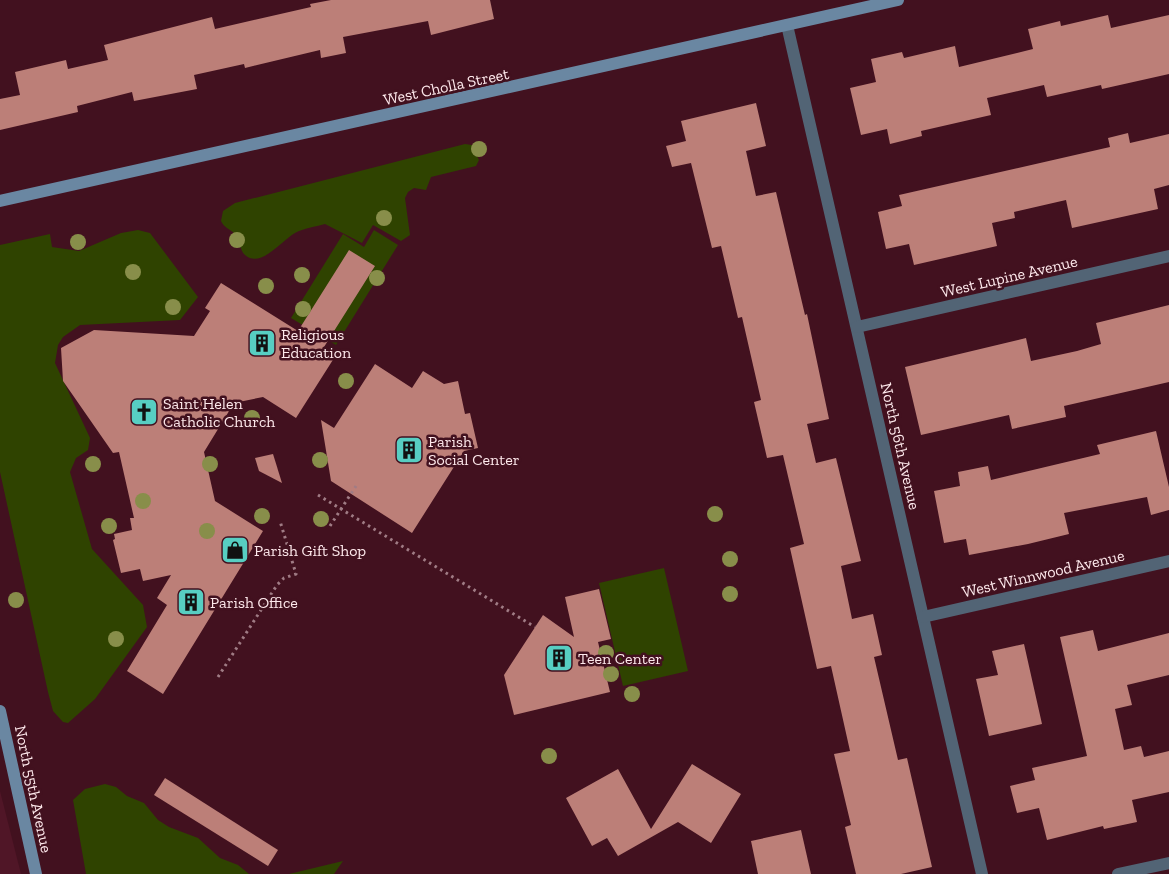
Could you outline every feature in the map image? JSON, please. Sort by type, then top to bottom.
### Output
[{"type":"street","name":"West Cholla Street","points":[[0,201],[898,0]]},
{"type":"street","name":"North 56th Avenue","points":[[787,25],[982,874]]},
{"type":"street","name":"West Lupine Avenue","points":[[857,327],[1169,256]]},
{"type":"street","name":"West Winnwood Avenue","points":[[924,617],[1169,561]]},
{"type":"street","name":"North 55th Avenue","points":[[0,711],[36,874]]},
{"type":"street","points":[[1118,874],[1169,863]]},
{"type":"path","points":[[330,526],[356,486]]},
{"type":"path","points":[[318,495],[535,628]]},
{"type":"path","points":[[218,677],[277,585],[284,578],[296,574],[280,522]]},
{"type":"shaded area","points":[[0,791],[21,874],[0,874]]},
{"type":"green space","points":[[465,144],[472,145],[479,160],[476,166],[431,177],[426,190],[414,188],[408,192],[405,198],[410,235],[401,241],[373,225],[362,243],[325,224],[298,231],[271,252],[258,258],[251,258],[243,253],[237,236],[221,221],[223,211],[235,203]]},
{"type":"green space","points":[[138,230],[150,233],[198,297],[180,320],[80,325],[63,337],[58,345],[55,363],[90,438],[88,450],[76,458],[70,472],[92,549],[143,605],[147,627],[95,699],[68,723],[63,722],[53,711],[0,472],[0,245],[50,234],[52,247],[79,251],[121,233]]},
{"type":"green space","points":[[374,230],[398,245],[336,345],[291,318],[343,234],[364,247]]},
{"type":"green space","points":[[664,568],[688,671],[623,686],[599,583]]},
{"type":"green space","points":[[105,784],[116,787],[127,796],[144,803],[158,820],[169,827],[198,838],[220,858],[238,865],[249,874],[86,874],[73,800],[85,789]]},
{"type":"green space","points":[[343,861],[334,874],[289,874]]},
{"type":"building","points":[[331,0],[490,0],[494,19],[431,35],[428,21],[343,37],[346,53],[321,58],[320,50],[245,68],[244,64],[194,75],[197,89],[134,101],[132,92],[77,106],[78,112],[0,130],[0,99],[20,95],[15,72],[66,60],[68,69],[108,60],[104,45],[212,17],[215,29],[311,7],[310,4]]},
{"type":"building","points":[[1108,15],[1111,28],[1169,15],[1169,74],[1102,89],[1101,85],[1047,97],[1044,85],[987,98],[991,115],[921,131],[922,136],[890,144],[887,129],[861,135],[850,88],[876,82],[871,59],[902,52],[904,58],[955,46],[959,67],[1033,49],[1028,29],[1060,21],[1061,26]]},
{"type":"building","points":[[756,103],[766,146],[746,151],[756,196],[776,192],[805,315],[807,314],[829,419],[807,424],[816,463],[836,458],[861,561],[841,566],[852,619],[873,614],[882,655],[874,657],[898,760],[907,758],[932,867],[901,874],[856,874],[845,827],[851,825],[834,754],[850,751],[831,666],[817,669],[790,548],[804,544],[783,455],[767,458],[754,402],[761,400],[742,317],[738,318],[721,246],[712,248],[691,163],[672,167],[666,146],[686,141],[681,121]]},
{"type":"building","points":[[1128,133],[1130,143],[1169,134],[1169,185],[1154,189],[1158,209],[1072,228],[1066,200],[1014,212],[1015,218],[992,223],[997,246],[914,265],[909,244],[886,249],[878,212],[902,206],[899,195],[1110,147],[1108,138]]},
{"type":"building","points":[[349,250],[375,266],[324,347],[336,355],[296,418],[263,397],[234,403],[204,452],[215,501],[263,531],[163,694],[127,671],[167,605],[157,598],[171,575],[143,581],[140,569],[121,573],[113,540],[115,539],[114,534],[132,530],[130,518],[134,518],[119,452],[113,453],[63,381],[61,348],[94,330],[194,336],[210,311],[205,308],[221,283],[298,331]]},
{"type":"building","points":[[1169,305],[1169,382],[1064,406],[1066,417],[1012,429],[1009,415],[921,435],[905,367],[1026,338],[1031,361],[1077,351],[1101,344],[1096,323]]},
{"type":"building","name":"Parish Social Center","points":[[375,364],[412,388],[423,371],[444,384],[458,381],[465,414],[470,413],[478,448],[464,451],[412,533],[331,481],[321,420],[334,428]]},
{"type":"building","points":[[1156,431],[1169,487],[1169,510],[1151,515],[1147,497],[1064,513],[1069,534],[1028,544],[969,555],[966,539],[944,543],[934,491],[960,486],[958,472],[988,466],[991,480],[1100,454],[1097,445]]},
{"type":"building","points":[[273,454],[282,483],[259,471],[255,458]]},
{"type":"building","name":"Teen Center","points":[[599,589],[611,639],[598,642],[610,692],[514,715],[504,675],[543,615],[574,637],[565,597]]},
{"type":"building","points":[[1093,630],[1098,651],[1169,633],[1169,675],[1127,685],[1132,705],[1115,709],[1124,750],[1141,746],[1144,757],[1169,751],[1169,792],[1132,800],[1137,822],[1104,829],[1103,826],[1047,840],[1039,808],[1017,813],[1010,786],[1035,780],[1032,768],[1087,756],[1060,637]]},
{"type":"building","points":[[1024,644],[1042,724],[989,736],[976,679],[998,675],[992,651]]},
{"type":"building","points":[[692,764],[741,794],[711,843],[678,822],[618,856],[607,838],[592,846],[566,798],[618,769],[651,829]]},
{"type":"building","points":[[165,778],[278,850],[268,866],[154,795]]},
{"type":"building","points":[[801,830],[811,874],[758,874],[751,841]]},
{"type":"place","name":"Religious Education","points":[[262,343]]},
{"type":"place","name":"Saint Helen Catholic Church","points":[[144,412]]},
{"type":"place","name":"Parish Social Center","points":[[409,450]]},
{"type":"place","name":"Parish Gift Shop","points":[[235,550]]},
{"type":"place","name":"Parish Office","points":[[191,602]]},
{"type":"place","name":"Teen Center","points":[[559,658]]}]
